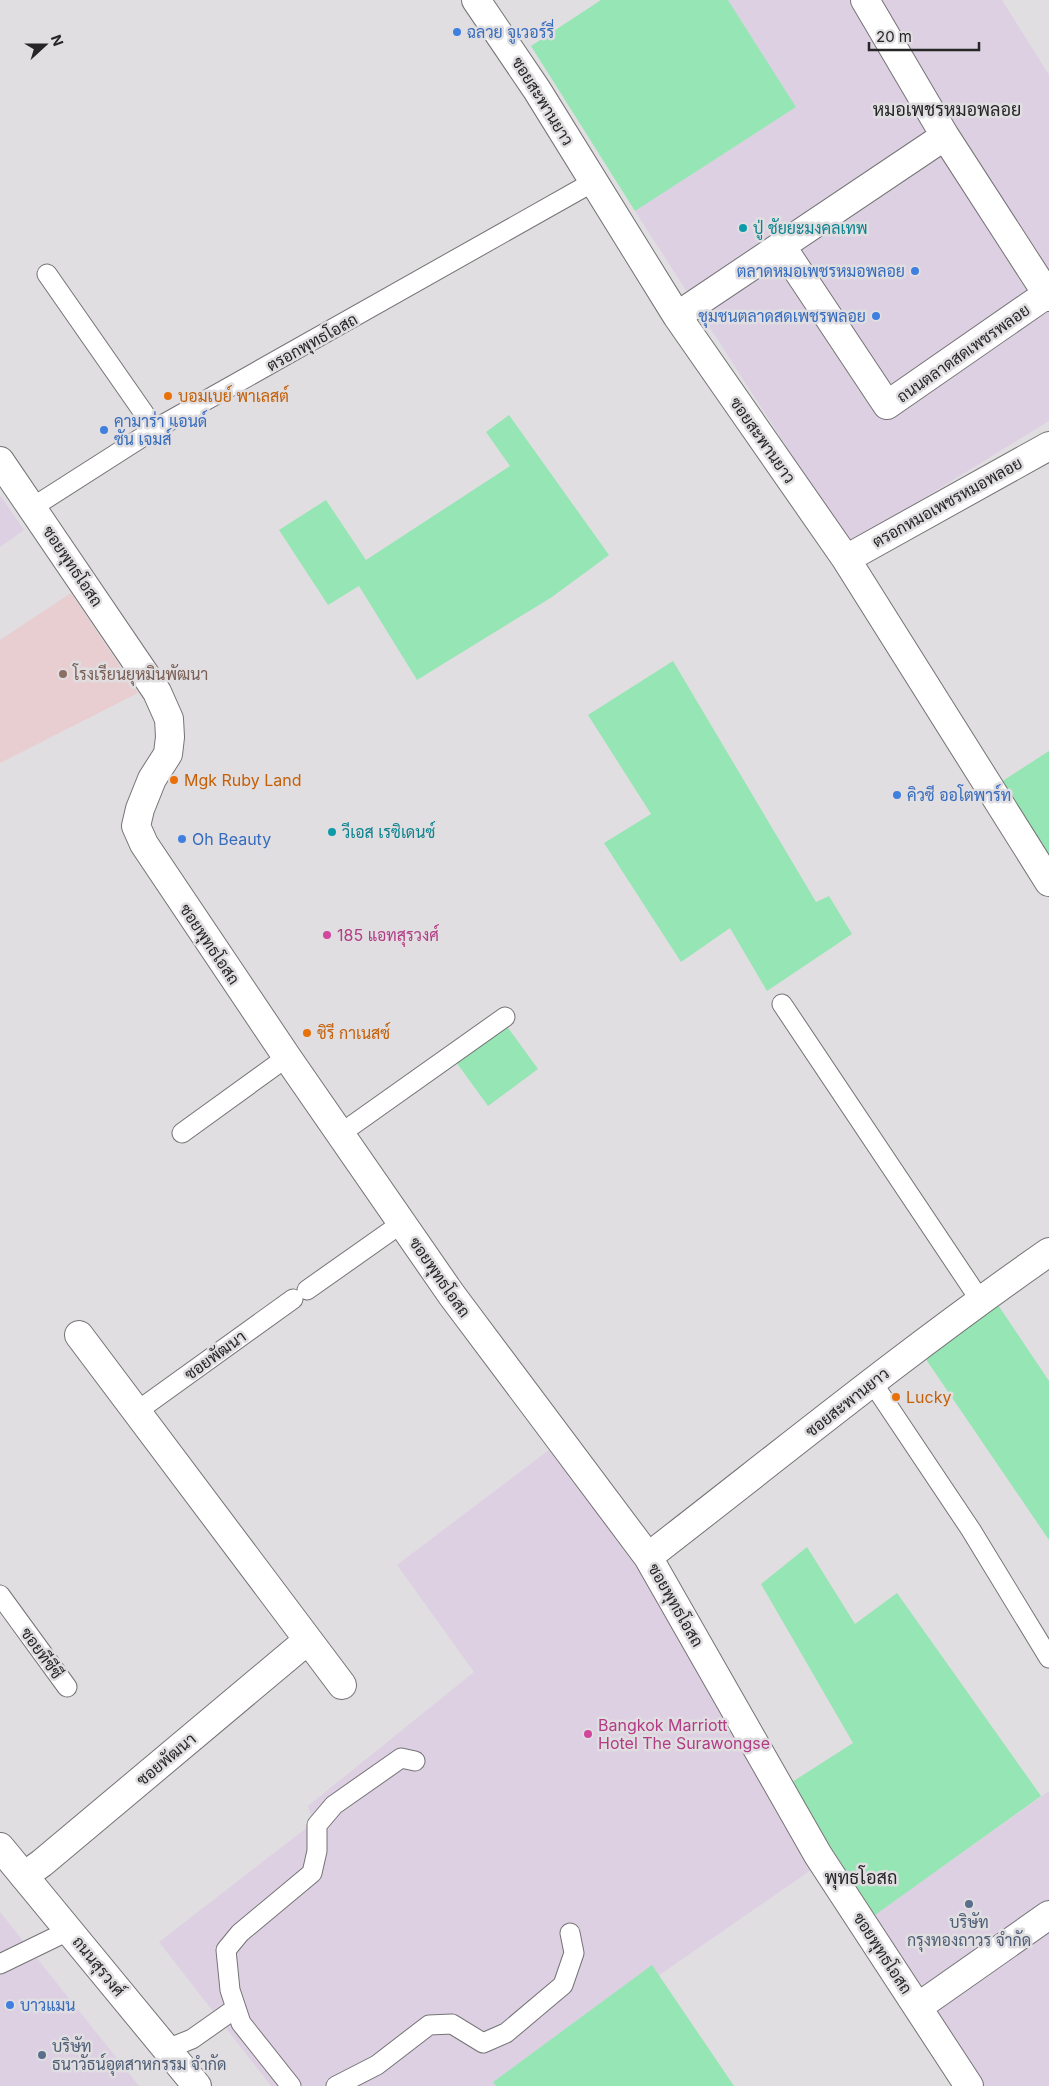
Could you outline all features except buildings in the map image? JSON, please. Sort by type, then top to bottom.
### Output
[{"type":"street","name":"ซอยสะพานยาว","points":[[476,0],[510,49],[676,316],[846,559],[1049,882]]},
{"type":"street","name":"ถนนตลาดสดเพชรพลอย","points":[[782,247],[886,405],[1048,296],[944,136],[865,0]]},
{"type":"street","points":[[676,316],[782,247],[944,136]]},
{"type":"street","name":"ตรอกหมอเพชรหมอพลอย","points":[[846,559],[1049,446]]},
{"type":"street","name":"ซอยพุทธโอสถ","points":[[0,460],[157,692],[169,719],[170,737],[168,754],[152,779],[140,808],[136,826],[144,844],[286,1057],[451,1294],[648,1557],[818,1855],[969,2086]]},
{"type":"street","name":"ซอยสะพานยาว","points":[[648,1557],[872,1382],[980,1300],[1049,1252]]},
{"type":"street","points":[[79,1335],[342,1685]]},
{"type":"street","name":"ซอยพัฒนา","points":[[24,1876],[42,1863],[308,1640]]},
{"type":"street","name":"ถนนสุรวงศ์","points":[[0,1847],[198,2086]]},
{"type":"street","points":[[918,2007],[1049,1915]]},
{"type":"lane","name":"ตรอกพุทธโอสถ","points":[[33,507],[155,429],[269,367],[593,182]]},
{"type":"lane","points":[[47,274],[155,429]]},
{"type":"lane","points":[[782,1004],[980,1300]]},
{"type":"lane","points":[[340,1134],[505,1017]]},
{"type":"lane","points":[[182,1133],[286,1057]]},
{"type":"lane","name":"ซอยพัฒนา","points":[[136,1412],[402,1223]]},
{"type":"lane","points":[[872,1382],[971,1530],[1049,1658]]},
{"type":"lane","name":"ซอยทีซีซี","points":[[0,1594],[67,1687]]},
{"type":"lane","points":[[291,2086],[241,2023],[230,1990],[226,1950],[240,1933],[312,1874],[317,1851],[317,1825],[334,1804],[401,1758],[416,1761]]},
{"type":"lane","points":[[0,1964],[70,1930]]},
{"type":"lane","points":[[336,2086],[376,2065],[429,2025],[452,2024],[483,2043],[506,2033],[563,1985],[574,1954],[570,1933]]},
{"type":"lane","points":[[167,2049],[192,2038],[236,2008]]},
{"type":"shaded area","name":"ชุมชนตลาดสดเพชรพลอย","points":[[728,0],[1002,0],[1049,75],[1049,421],[849,544],[635,211],[796,107]]},
{"type":"shaded area","points":[[0,495],[24,530],[0,547]]},
{"type":"shaded area","name":"โรงเรียนยุหมินพัฒนา","points":[[71,593],[138,693],[0,763],[0,640]]},
{"type":"shaded area","name":"Bangkok Marriott Hotel The Surawongse","points":[[549,1450],[635,1560],[811,1870],[658,1976],[651,1966],[493,2082],[496,2086],[271,2086],[159,1942],[313,1823],[308,1806],[474,1672],[397,1565]]},
{"type":"shaded area","points":[[1049,1791],[1049,2086],[977,2086],[866,1921]]},
{"type":"shaded area","points":[[0,1912],[139,2086],[0,2086]]},
{"type":"green space","points":[[601,0],[728,0],[796,107],[635,211],[531,46]]},
{"type":"green space","points":[[509,415],[609,555],[552,597],[417,680],[359,586],[328,605],[279,530],[326,500],[366,560],[510,466],[486,432]]},
{"type":"green space","points":[[673,661],[816,902],[829,896],[852,934],[767,991],[730,928],[681,962],[604,843],[651,814],[588,715]]},
{"type":"green space","points":[[1049,751],[1049,856],[1001,782]]},
{"type":"green space","points":[[506,1025],[538,1069],[488,1106],[456,1062]]},
{"type":"green space","points":[[998,1305],[1049,1381],[1049,1540],[923,1355]]},
{"type":"green space","points":[[807,1547],[855,1624],[897,1593],[1041,1796],[875,1915],[789,1784],[853,1743],[761,1584]]},
{"type":"green space","points":[[652,1965],[734,2086],[496,2086],[493,2082]]},
{"type":"place","name":"ฉลวย จูเวอร์รี่","points":[[457,32]]},
{"type":"place","name":"ปู่ ชัยยะมงคลเทพ","points":[[743,228]]},
{"type":"place","name":"ตลาดหมอเพชรหมอพลอย","points":[[915,271]]},
{"type":"place","name":"ชุมชนตลาดสดเพชรพลอย","points":[[876,316]]},
{"type":"place","name":"บอมเบย์ พาเลสต์","points":[[168,396]]},
{"type":"place","name":"คามาร่า แอนด์ ซัน เจมส์","points":[[104,430]]},
{"type":"place","name":"โรงเรียนยุหมินพัฒนา","points":[[63,674]]},
{"type":"place","name":"Mgk Ruby Land","points":[[174,780]]},
{"type":"place","name":"คิวซี ออโตพาร์ท","points":[[897,795]]},
{"type":"place","name":"วีเอส เรซิเดนซ์","points":[[332,832]]},
{"type":"place","name":"Oh Beauty","points":[[182,839]]},
{"type":"place","name":"185 แอทสุรวงศ์","points":[[327,935]]},
{"type":"place","name":"ชิรี กาเนสซ์","points":[[307,1033]]},
{"type":"place","name":"Lucky","points":[[896,1397]]},
{"type":"place","name":"Bangkok Marriott Hotel The Surawongse","points":[[588,1734]]},
{"type":"place","name":"บริษัท กรุงทองถาวร จำกัด","points":[[969,1904]]},
{"type":"place","name":"บาวแมน","points":[[10,2005]]},
{"type":"place","name":"บริษัท ธนาวัธน์อุตสาหกรรม จำกัด","points":[[42,2055]]},
{"type":"district","name":"หมอเพชรหมอพลอย","points":[[947,109]]},
{"type":"district","name":"พุทธโอสถ","points":[[861,1877]]}]
